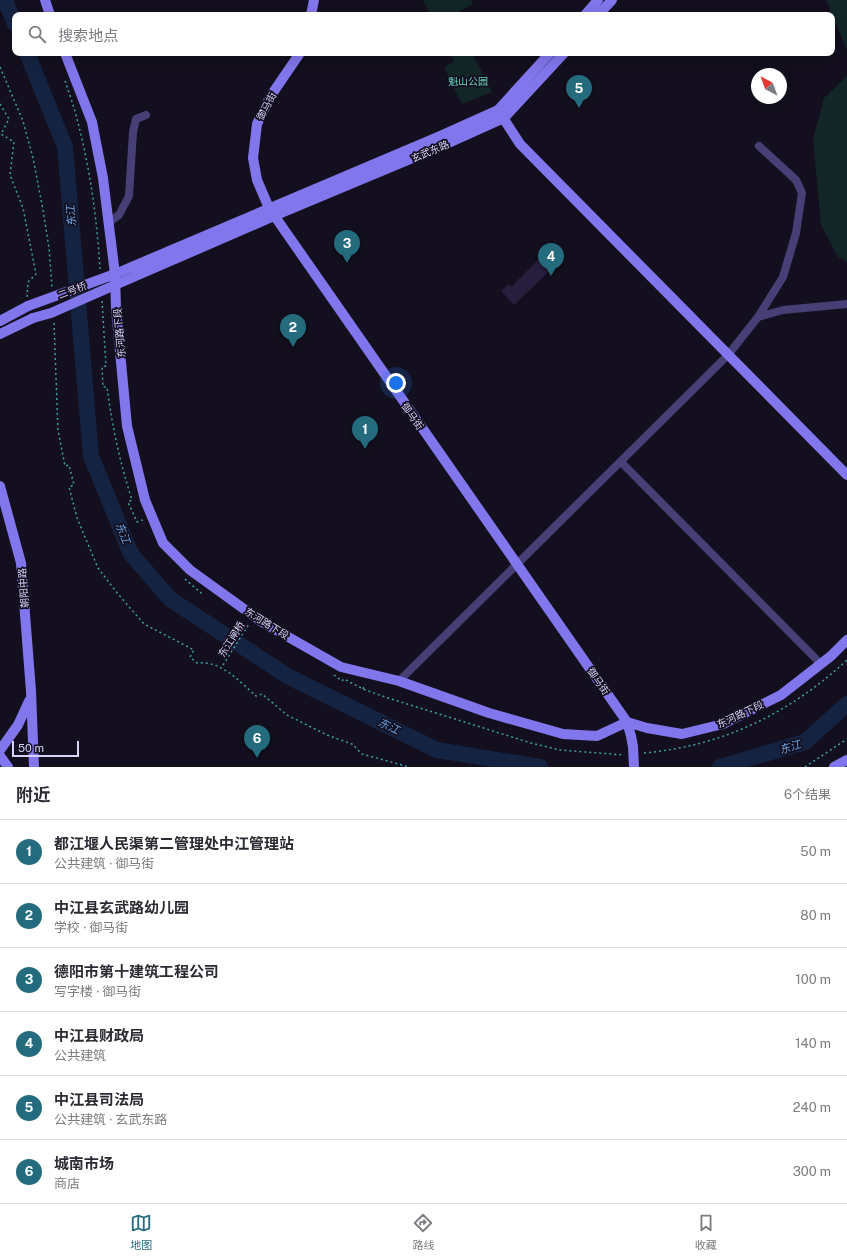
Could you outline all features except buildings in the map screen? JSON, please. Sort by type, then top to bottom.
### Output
[{"type":"street","points":[[45,0],[49,12]]},
{"type":"street","points":[[312,12],[314,0]]},
{"type":"street","points":[[588,12],[598,0]]},
{"type":"street","points":[[601,12],[612,0]]},
{"type":"street","name":"东河路下段","points":[[66,56],[92,122],[102,178],[115,274],[127,426],[145,500],[163,543],[190,570],[262,622],[341,667],[399,681],[489,713],[563,734],[597,736],[627,722],[647,728],[682,734],[724,724],[780,695],[821,664],[847,640]]},
{"type":"street","name":"御马街","points":[[298,56],[270,97],[257,124],[253,158],[258,180],[271,212],[627,722],[636,750],[634,767]]},
{"type":"street","name":"玄武东路","points":[[501,114],[548,56]]},
{"type":"street","name":"玄武东路","points":[[271,212],[444,145],[501,114],[561,56]]},
{"type":"street","points":[[501,114],[520,144],[847,475]]},
{"type":"street","points":[[108,223],[119,215],[129,196],[133,132],[136,119],[146,115]]},
{"type":"street","points":[[399,681],[728,355],[758,317],[783,277],[796,233],[802,193],[796,180],[758,146]]},
{"type":"street","name":"二号桥","points":[[0,321],[28,307],[271,212]]},
{"type":"street","name":"二号桥","points":[[0,334],[34,318],[50,313],[115,285],[271,212]]},
{"type":"street","points":[[758,317],[783,310],[847,304]]},
{"type":"street","points":[[621,462],[821,664]]},
{"type":"street","name":"朝阳中路","points":[[0,486],[21,563],[31,691],[34,767]]},
{"type":"street","points":[[0,750],[21,721],[28,705],[31,691]]},
{"type":"street","points":[[0,756],[8,767]]},
{"type":"street","points":[[834,767],[847,760]]},
{"type":"path","points":[[63,74],[77,117],[83,145],[97,223],[100,270]]},
{"type":"path","points":[[0,104],[9,119],[1,134],[14,142],[10,175],[23,208],[36,274],[28,282],[28,307]]},
{"type":"path","points":[[102,294],[106,366],[102,366],[103,387],[107,388],[117,450],[132,500],[128,502],[137,522],[142,520],[145,526]]},
{"type":"path","points":[[187,576],[184,579],[201,593],[206,590]]},
{"type":"path","name":"东江闸桥","points":[[223,665],[251,621]]},
{"type":"path","points":[[636,750],[667,751],[692,746],[721,738],[750,726],[805,694],[830,676],[847,660]]},
{"type":"path","points":[[332,673],[342,681],[344,679],[363,689],[516,738],[552,748],[586,753],[624,755]]},
{"type":"path","points":[[363,689],[365,684]]},
{"type":"path","points":[[805,767],[847,739]]},
{"type":"green space","points":[[423,0],[471,0],[473,4],[458,12],[429,12]]},
{"type":"green space","points":[[826,0],[847,0],[847,50],[835,21],[835,12],[831,12]]},
{"type":"green space","name":"魁山公园","points":[[451,56],[474,56],[492,92],[462,104],[444,67],[454,62]]},
{"type":"green space","points":[[847,76],[847,262],[838,257],[821,225],[813,139],[824,98]]},
{"type":"waterway","name":"东江","points":[[5,0],[12,17]]},
{"type":"waterway","name":"东江","points":[[28,56],[65,147],[91,456],[131,554],[170,599],[289,677],[437,750],[540,767]]},
{"type":"waterway","name":"东江","points":[[720,767],[805,742],[847,704]]},
{"type":"place","name":"中江县司法局","points":[[579,108]]},
{"type":"place","name":"德阳市第十建筑工程公司","points":[[347,263]]},
{"type":"place","name":"中江县财政局","points":[[551,276]]},
{"type":"place","name":"中江县玄武路幼儿园","points":[[293,347]]},
{"type":"place","name":"都江堰人民渠第二管理处中江管理站","points":[[365,449]]},
{"type":"place","name":"城南市场","points":[[257,758]]}]
